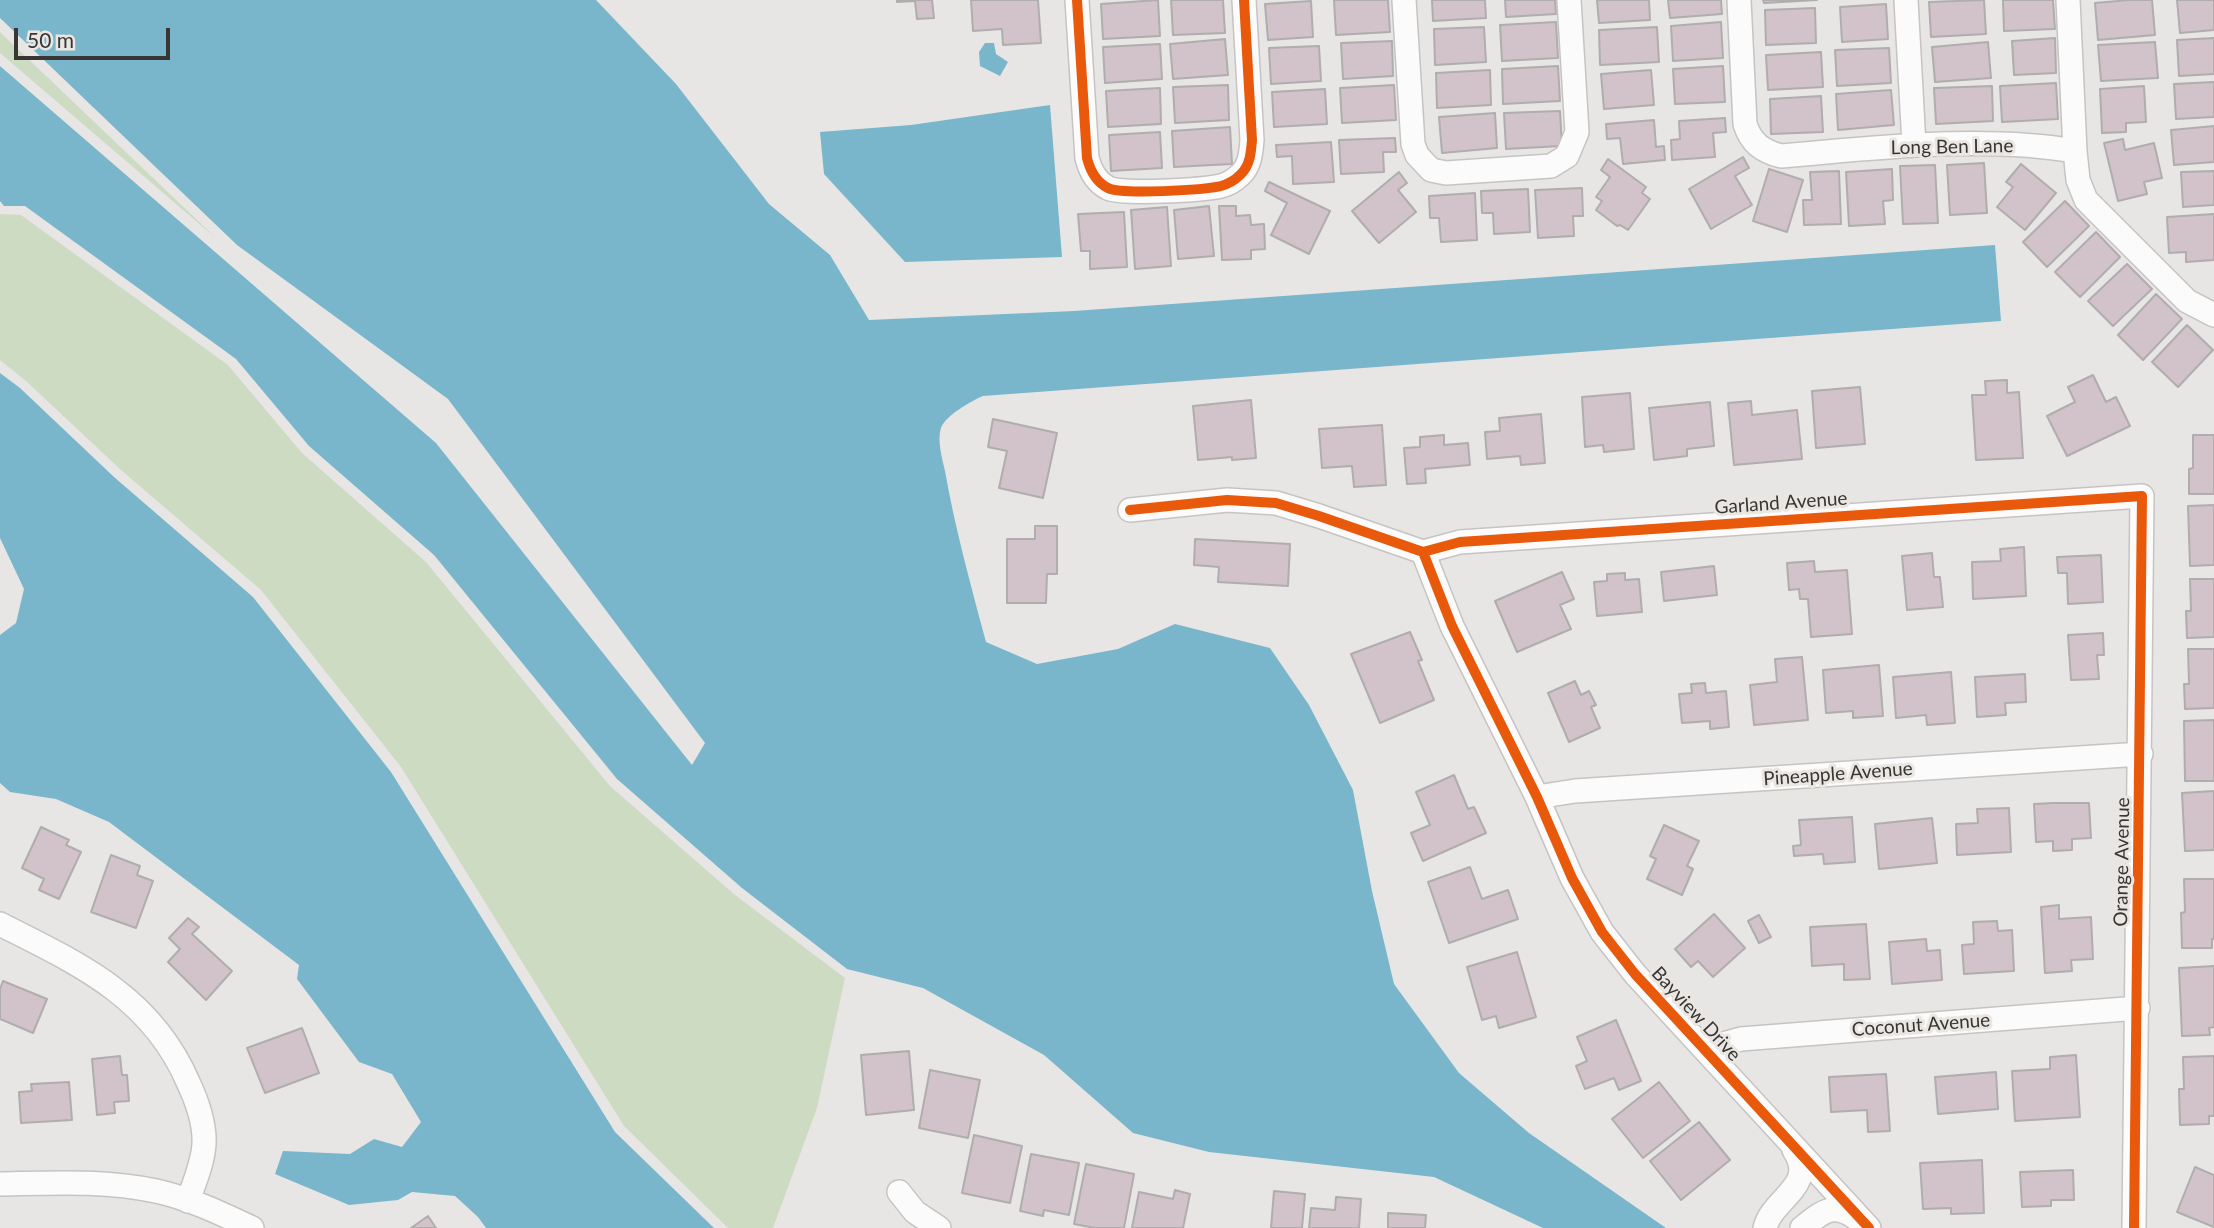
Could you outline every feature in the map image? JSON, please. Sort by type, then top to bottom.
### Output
[{"type":"street","points":[[1077,0],[1087,158],[1094,177],[1118,192],[1218,186],[1240,175],[1249,161],[1252,140],[1244,0]]},
{"type":"street","points":[[1404,0],[1413,144],[1418,155],[1431,170],[1455,173],[1551,166],[1567,156],[1577,132],[1569,0]]},
{"type":"street","name":"Long Ben Lane","points":[[1739,0],[1745,124],[1749,136],[1759,148],[1780,156],[1914,145],[2046,146],[2075,151]]},
{"type":"street","points":[[1906,0],[1914,145]]},
{"type":"street","points":[[2068,0],[2075,151],[2078,180],[2086,200],[2187,301],[2214,315]]},
{"type":"street","name":"Garland Avenue","points":[[1423,552],[1460,542],[2142,496]]},
{"type":"street","name":"Orange Avenue","points":[[2134,1228],[2142,496]]},
{"type":"street","points":[[1130,510],[1227,500],[1276,503],[1423,552],[1452,626],[1536,797]]},
{"type":"street","name":"Pineapple Avenue","points":[[1536,797],[1575,791],[2141,754]]},
{"type":"street","name":"Bayview Drive","points":[[1536,797],[1572,878],[1602,932],[1635,974],[1869,1228]]},
{"type":"street","points":[[0,923],[83,968],[120,992],[139,1008],[167,1043],[188,1080],[202,1123],[204,1145],[188,1201]]},
{"type":"street","name":"Coconut Avenue","points":[[1705,1049],[1741,1039],[2138,1008]]},
{"type":"street","points":[[1765,1228],[1771,1212],[1788,1197],[1799,1179],[1799,1157],[1790,1144]]},
{"type":"street","points":[[0,1184],[111,1184],[159,1192],[252,1228]]},
{"type":"street","points":[[899,1192],[915,1212],[939,1228]]},
{"type":"street","points":[[1802,1228],[1822,1213],[1838,1209],[1846,1211],[1869,1228]]},
{"type":"green space","points":[[0,32],[217,239],[0,53]]},
{"type":"green space","points":[[0,214],[21,215],[228,365],[302,453],[426,562],[610,786],[735,895],[845,978],[817,1108],[773,1228],[728,1228],[624,1126],[401,767],[261,590],[121,470],[0,360]]},
{"type":"water","points":[[0,0],[596,0],[676,84],[769,204],[830,255],[869,320],[1074,311],[1995,245],[2001,321],[983,396],[953,414],[941,428],[940,449],[986,642],[1037,664],[1118,649],[1175,624],[1270,648],[1309,705],[1353,790],[1372,891],[1394,984],[1459,1073],[1529,1133],[1666,1228],[1543,1228],[1434,1177],[1209,1152],[1133,1133],[1044,1055],[923,988],[847,969],[742,888],[617,779],[434,555],[309,446],[236,359],[25,206],[4,206],[0,201],[0,66],[436,443],[692,765],[705,743],[448,399],[237,245],[0,18]]},
{"type":"water","points":[[985,43],[994,43],[996,54],[1008,62],[1000,76],[980,66],[979,52]]},
{"type":"water","points":[[1050,105],[1062,257],[905,262],[824,174],[820,132],[911,125]]},
{"type":"water","points":[[0,373],[20,388],[114,477],[253,597],[391,772],[615,1132],[714,1228],[486,1228],[455,1196],[412,1192],[398,1200],[349,1205],[275,1174],[283,1151],[350,1154],[374,1139],[402,1147],[421,1122],[392,1074],[359,1062],[297,979],[299,965],[109,822],[56,799],[10,792],[0,783],[0,635],[16,623],[24,589],[0,538]]},
{"type":"building","points":[[897,0],[932,0],[934,18],[917,19],[915,1]]},
{"type":"building","points":[[971,0],[1038,0],[1041,43],[1003,45],[1002,29],[973,31]]},
{"type":"building","points":[[1158,0],[1160,36],[1103,39],[1101,4]]},
{"type":"building","points":[[1171,0],[1223,0],[1225,33],[1173,35]]},
{"type":"building","points":[[1334,0],[1388,0],[1390,32],[1336,35]]},
{"type":"building","points":[[1432,0],[1485,0],[1486,18],[1433,21]]},
{"type":"building","points":[[1505,0],[1555,0],[1556,14],[1506,17]]},
{"type":"building","points":[[1597,0],[1649,0],[1650,20],[1599,23]]},
{"type":"building","points":[[1668,0],[1721,0],[1722,14],[1670,18]]},
{"type":"building","points":[[1763,0],[1817,0],[1764,3]]},
{"type":"building","points":[[1984,0],[1986,34],[1931,37],[1929,2]]},
{"type":"building","points":[[2003,0],[2053,0],[2055,29],[2004,31]]},
{"type":"building","points":[[2152,0],[2155,35],[2098,40],[2095,3]]},
{"type":"building","points":[[2177,0],[2214,0],[2214,30],[2180,33]]},
{"type":"building","points":[[1311,1],[1313,37],[1268,40],[1265,4]]},
{"type":"building","points":[[1886,4],[1888,39],[1842,42],[1840,7]]},
{"type":"building","points":[[1815,8],[1816,43],[1766,45],[1765,10]]},
{"type":"building","points":[[1556,22],[1558,58],[1502,61],[1500,25]]},
{"type":"building","points":[[1721,22],[1723,58],[1673,61],[1671,26]]},
{"type":"building","points":[[1484,27],[1486,62],[1435,65],[1434,29]]},
{"type":"building","points":[[1657,27],[1659,62],[1600,65],[1599,30]]},
{"type":"building","points":[[2055,38],[2056,73],[2014,75],[2012,41]]},
{"type":"building","points":[[2214,38],[2214,74],[2179,76],[2177,40]]},
{"type":"building","points":[[1225,39],[1228,75],[1173,79],[1170,44]]},
{"type":"building","points":[[1392,41],[1393,76],[1343,79],[1341,43]]},
{"type":"building","points":[[1988,42],[1991,78],[1935,82],[1932,47]]},
{"type":"building","points":[[2155,42],[2158,78],[2101,81],[2098,45]]},
{"type":"building","points":[[1160,44],[1162,79],[1105,83],[1103,47]]},
{"type":"building","points":[[1319,46],[1321,81],[1271,84],[1269,48]]},
{"type":"building","points":[[1889,48],[1891,83],[1837,86],[1835,50]]},
{"type":"building","points":[[1821,52],[1823,87],[1768,90],[1766,55]]},
{"type":"building","points":[[1558,66],[1560,101],[1503,104],[1502,69]]},
{"type":"building","points":[[1723,66],[1725,102],[1675,104],[1673,69]]},
{"type":"building","points":[[1490,70],[1491,105],[1437,108],[1436,73]]},
{"type":"building","points":[[1651,70],[1654,105],[1604,109],[1601,74]]},
{"type":"building","points":[[2214,82],[2214,117],[2176,119],[2174,84]]},
{"type":"building","points":[[2056,83],[2058,119],[2002,122],[2000,86]]},
{"type":"building","points":[[1228,85],[1229,120],[1175,123],[1173,87]]},
{"type":"building","points":[[1394,85],[1396,120],[1342,123],[1340,88]]},
{"type":"building","points":[[1992,86],[1993,121],[1936,124],[1934,88]]},
{"type":"building","points":[[2144,86],[2146,122],[2126,123],[2126,132],[2102,133],[2100,89]]},
{"type":"building","points":[[1160,88],[1161,124],[1108,127],[1106,91]]},
{"type":"building","points":[[1325,89],[1327,124],[1274,127],[1272,92]]},
{"type":"building","points":[[1891,90],[1894,125],[1838,130],[1836,94]]},
{"type":"building","points":[[1821,96],[1823,132],[1771,134],[1770,99]]},
{"type":"building","points":[[1560,111],[1562,146],[1506,149],[1504,113]]},
{"type":"building","points":[[1495,113],[1497,148],[1442,153],[1439,117]]},
{"type":"building","points":[[1725,118],[1726,132],[1713,133],[1715,157],[1672,160],[1671,140],[1680,139],[1679,121]]},
{"type":"building","points":[[1654,120],[1656,147],[1664,146],[1665,160],[1623,164],[1620,138],[1607,139],[1606,124]]},
{"type":"building","points":[[2214,126],[2214,162],[2174,165],[2171,130]]},
{"type":"building","points":[[1230,127],[1232,164],[1174,167],[1172,131]]},
{"type":"building","points":[[1160,132],[1162,168],[1111,171],[1109,135]]},
{"type":"building","points":[[1395,138],[1396,152],[1383,152],[1384,172],[1341,174],[1339,140]]},
{"type":"building","points":[[2123,139],[2125,150],[2154,143],[2162,178],[2144,182],[2147,194],[2118,201],[2104,143]]},
{"type":"building","points":[[1331,142],[1334,182],[1293,184],[1292,156],[1277,157],[1276,145]]},
{"type":"building","points":[[1743,157],[1749,168],[1735,176],[1752,205],[1711,229],[1689,189]]},
{"type":"building","points":[[1608,159],[1646,187],[1642,193],[1650,199],[1628,230],[1617,226],[1596,210],[1602,201],[1596,197],[1610,177],[1601,170]]},
{"type":"building","points":[[1984,163],[1987,213],[1950,215],[1947,165]]},
{"type":"building","points":[[2021,164],[2056,193],[2025,230],[1997,207],[2013,187],[2006,182]]},
{"type":"building","points":[[1935,165],[1938,223],[1903,224],[1900,166]]},
{"type":"building","points":[[1769,169],[1803,180],[1787,232],[1753,221]]},
{"type":"building","points":[[1892,169],[1893,200],[1883,201],[1885,224],[1849,226],[1846,172]]},
{"type":"building","points":[[1839,171],[1841,224],[1804,225],[1803,200],[1812,200],[1810,172]]},
{"type":"building","points":[[2214,171],[2214,205],[2183,207],[2181,172]]},
{"type":"building","points":[[1399,172],[1407,183],[1398,190],[1416,212],[1379,243],[1352,211]]},
{"type":"building","points":[[1269,182],[1330,211],[1309,254],[1271,235],[1287,203],[1265,191]]},
{"type":"building","points":[[1582,188],[1583,216],[1573,216],[1574,236],[1538,238],[1535,190]]},
{"type":"building","points":[[1528,189],[1530,232],[1494,234],[1493,213],[1482,213],[1481,191]]},
{"type":"building","points":[[1475,193],[1477,240],[1441,242],[1439,218],[1430,218],[1429,196]]},
{"type":"building","points":[[2065,201],[2089,226],[2047,267],[2023,242]]},
{"type":"building","points":[[1209,206],[1214,256],[1178,259],[1174,210]]},
{"type":"building","points":[[1219,206],[1236,206],[1236,216],[1250,215],[1251,225],[1264,224],[1265,249],[1251,250],[1251,259],[1222,260]]},
{"type":"building","points":[[1167,207],[1171,266],[1135,269],[1131,210]]},
{"type":"building","points":[[1124,212],[1127,267],[1090,269],[1090,251],[1081,251],[1078,214]]},
{"type":"building","points":[[2214,214],[2214,260],[2186,262],[2186,252],[2169,253],[2167,217]]},
{"type":"building","points":[[2096,232],[2120,257],[2080,297],[2055,272]]},
{"type":"building","points":[[2127,264],[2152,289],[2113,326],[2088,301]]},
{"type":"building","points":[[2156,294],[2182,319],[2143,360],[2118,335]]},
{"type":"building","points":[[2187,325],[2213,350],[2178,387],[2152,362]]},
{"type":"building","points":[[2093,375],[2106,402],[2116,397],[2130,426],[2067,456],[2047,416],[2075,402],[2068,387]]},
{"type":"building","points":[[2007,380],[2007,393],[2019,392],[2023,458],[1976,460],[1972,395],[1986,395],[1985,381]]},
{"type":"building","points":[[1860,387],[1865,444],[1816,448],[1812,391]]},
{"type":"building","points":[[1630,393],[1634,449],[1604,452],[1603,445],[1585,447],[1582,397]]},
{"type":"building","points":[[1251,400],[1256,458],[1198,460],[1193,406]]},
{"type":"building","points":[[1751,401],[1752,415],[1797,410],[1802,459],[1734,465],[1728,403]]},
{"type":"building","points":[[1710,402],[1714,446],[1687,449],[1687,456],[1654,460],[1649,408]]},
{"type":"building","points":[[1541,414],[1545,463],[1521,465],[1520,456],[1487,459],[1485,432],[1500,431],[1499,418]]},
{"type":"building","points":[[993,419],[1057,433],[1043,498],[999,488],[1007,451],[988,447]]},
{"type":"building","points":[[1382,425],[1386,485],[1354,487],[1352,466],[1322,468],[1319,429]]},
{"type":"building","points":[[1444,435],[1444,445],[1468,443],[1470,465],[1425,469],[1426,483],[1407,484],[1404,448],[1420,447],[1420,437]]},
{"type":"building","points":[[2193,435],[2214,435],[2214,494],[2189,494],[2189,469],[2193,468]]},
{"type":"building","points":[[2214,505],[2214,565],[2190,566],[2188,506]]},
{"type":"building","points":[[1035,526],[1057,526],[1057,574],[1047,574],[1046,603],[1007,603],[1007,539],[1035,539]]},
{"type":"building","points":[[1195,539],[1290,544],[1288,586],[1218,582],[1219,567],[1194,565]]},
{"type":"building","points":[[2024,547],[2026,596],[1973,599],[1972,562],[2001,561],[2000,549]]},
{"type":"building","points":[[1932,553],[1934,577],[1940,577],[1943,607],[1907,610],[1902,556]]},
{"type":"building","points":[[2101,555],[2103,602],[2068,604],[2067,573],[2058,573],[2057,557]]},
{"type":"building","points":[[1814,561],[1815,572],[1847,570],[1852,634],[1811,637],[1808,599],[1800,599],[1799,589],[1789,590],[1787,563]]},
{"type":"building","points":[[1714,566],[1717,595],[1664,601],[1661,572]]},
{"type":"building","points":[[1562,572],[1574,599],[1560,605],[1571,629],[1517,652],[1495,601]]},
{"type":"building","points":[[1625,573],[1625,580],[1639,579],[1642,612],[1597,616],[1594,582],[1607,581],[1607,574]]},
{"type":"building","points":[[2190,579],[2214,579],[2214,637],[2187,638],[2186,611],[2191,611]]},
{"type":"building","points":[[1410,632],[1422,660],[1418,661],[1434,700],[1380,723],[1351,654]]},
{"type":"building","points":[[2103,633],[2104,655],[2097,655],[2099,679],[2071,680],[2068,635]]},
{"type":"building","points":[[2188,649],[2214,649],[2214,708],[2185,709],[2184,684],[2189,684]]},
{"type":"building","points":[[1802,657],[1808,720],[1754,725],[1750,685],[1777,682],[1775,659]]},
{"type":"building","points":[[1879,665],[1883,716],[1853,718],[1853,711],[1826,713],[1823,670]]},
{"type":"building","points":[[1951,672],[1955,723],[1927,725],[1926,715],[1896,718],[1893,677]]},
{"type":"building","points":[[2025,674],[2026,702],[2005,703],[2006,715],[1977,717],[1975,677]]},
{"type":"building","points":[[1575,681],[1581,695],[1589,691],[1596,705],[1591,707],[1600,728],[1569,742],[1548,693]]},
{"type":"building","points":[[1705,683],[1706,693],[1726,691],[1729,727],[1710,729],[1710,721],[1682,723],[1679,694],[1692,693],[1691,684]]},
{"type":"building","points":[[2214,720],[2214,781],[2185,781],[2184,721]]},
{"type":"building","points":[[1454,775],[1468,809],[1474,807],[1486,833],[1423,861],[1411,833],[1430,825],[1416,792]]},
{"type":"building","points":[[2214,791],[2214,850],[2185,851],[2182,793]]},
{"type":"building","points":[[2089,803],[2091,838],[2072,839],[2072,850],[2053,851],[2053,841],[2036,842],[2034,804]]},
{"type":"building","points":[[2009,808],[2011,852],[1957,855],[1956,824],[1978,823],[1977,809]]},
{"type":"building","points":[[1852,817],[1855,862],[1824,864],[1823,854],[1794,856],[1793,846],[1801,845],[1799,820]]},
{"type":"building","points":[[1932,818],[1937,863],[1879,869],[1875,824]]},
{"type":"building","points":[[1664,825],[1699,841],[1687,866],[1693,869],[1682,895],[1647,879],[1656,859],[1650,856]]},
{"type":"building","points":[[41,827],[69,840],[66,845],[81,852],[59,899],[39,890],[44,879],[22,868]]},
{"type":"building","points":[[111,855],[140,866],[137,875],[153,881],[136,928],[91,912]]},
{"type":"building","points":[[1470,867],[1482,899],[1508,890],[1518,919],[1449,943],[1428,882]]},
{"type":"building","points":[[2184,879],[2214,879],[2212,948],[2182,948]]},
{"type":"building","points":[[2059,905],[2059,919],[2091,917],[2093,959],[2071,960],[2072,971],[2045,973],[2041,907]]},
{"type":"building","points":[[1714,914],[1745,948],[1713,977],[1698,961],[1691,967],[1675,949]]},
{"type":"building","points":[[1759,915],[1771,937],[1759,943],[1748,921]]},
{"type":"building","points":[[188,918],[199,927],[192,934],[232,971],[206,1000],[168,962],[180,949],[169,938]]},
{"type":"building","points":[[1997,921],[1998,931],[2012,930],[2014,971],[1964,974],[1962,945],[1974,944],[1973,922]]},
{"type":"building","points":[[1866,924],[1870,979],[1844,980],[1844,964],[1812,966],[1810,927]]},
{"type":"building","points":[[1926,939],[1927,951],[1940,950],[1942,980],[1892,984],[1889,942]]},
{"type":"building","points":[[1517,952],[1536,1017],[1499,1028],[1496,1016],[1482,1020],[1467,967]]},
{"type":"building","points":[[2214,966],[2214,1027],[2209,1028],[2210,1035],[2182,1036],[2179,968]]},
{"type":"building","points":[[3,981],[47,999],[33,1033],[0,1019],[0,989]]},
{"type":"building","points":[[1616,1020],[1641,1081],[1619,1090],[1614,1078],[1585,1089],[1576,1066],[1587,1061],[1577,1037]]},
{"type":"building","points":[[302,1028],[319,1073],[265,1093],[247,1048]]},
{"type":"building","points":[[909,1051],[914,1110],[866,1115],[861,1055]]},
{"type":"building","points":[[2076,1055],[2080,1117],[2015,1121],[2012,1071],[2050,1069],[2050,1057]]},
{"type":"building","points":[[120,1056],[122,1075],[127,1075],[129,1101],[114,1102],[115,1113],[97,1115],[92,1059]]},
{"type":"building","points":[[2214,1056],[2214,1116],[2209,1116],[2209,1124],[2180,1125],[2179,1089],[2184,1089],[2183,1057]]},
{"type":"building","points":[[930,1070],[980,1080],[968,1138],[919,1128]]},
{"type":"building","points":[[1996,1072],[1998,1109],[1938,1114],[1935,1077]]},
{"type":"building","points":[[1886,1074],[1890,1131],[1868,1132],[1867,1110],[1831,1112],[1829,1077]]},
{"type":"building","points":[[69,1082],[72,1120],[21,1123],[19,1092],[32,1091],[31,1084]]},
{"type":"building","points":[[1659,1082],[1690,1121],[1643,1158],[1612,1119]]},
{"type":"building","points":[[1699,1122],[1730,1160],[1681,1200],[1650,1161]]},
{"type":"building","points":[[974,1135],[1022,1146],[1010,1203],[962,1193]]},
{"type":"building","points":[[1031,1154],[1079,1163],[1069,1215],[1044,1210],[1043,1216],[1020,1211]]},
{"type":"building","points":[[1982,1160],[1984,1213],[1951,1214],[1951,1208],[1923,1209],[1920,1163]]},
{"type":"building","points":[[1086,1164],[1134,1174],[1124,1228],[1095,1228],[1074,1224]]},
{"type":"building","points":[[2195,1167],[2214,1175],[2214,1227],[2177,1212]]},
{"type":"building","points":[[2073,1170],[2074,1200],[2051,1200],[2051,1206],[2022,1207],[2020,1172]]},
{"type":"building","points":[[1175,1190],[1190,1194],[1183,1228],[1132,1228],[1139,1192],[1173,1199]]},
{"type":"building","points":[[1274,1191],[1305,1194],[1302,1228],[1271,1228]]},
{"type":"building","points":[[1336,1197],[1361,1199],[1359,1228],[1309,1228],[1311,1208],[1335,1210]]},
{"type":"building","points":[[1388,1213],[1426,1215],[1425,1228],[1388,1228]]},
{"type":"building","points":[[428,1216],[436,1228],[411,1228]]},
{"type":"cycle path","points":[[1077,0],[1088,162],[1097,179],[1108,188],[1145,191],[1221,186],[1236,179],[1246,168],[1252,140],[1244,0]]},
{"type":"cycle path","points":[[1130,510],[1227,500],[1276,503],[1423,552],[1460,542],[2142,496],[2134,1228]]},
{"type":"cycle path","points":[[1423,552],[1452,626],[1537,797],[1572,878],[1602,932],[1635,974],[1869,1228]]}]
